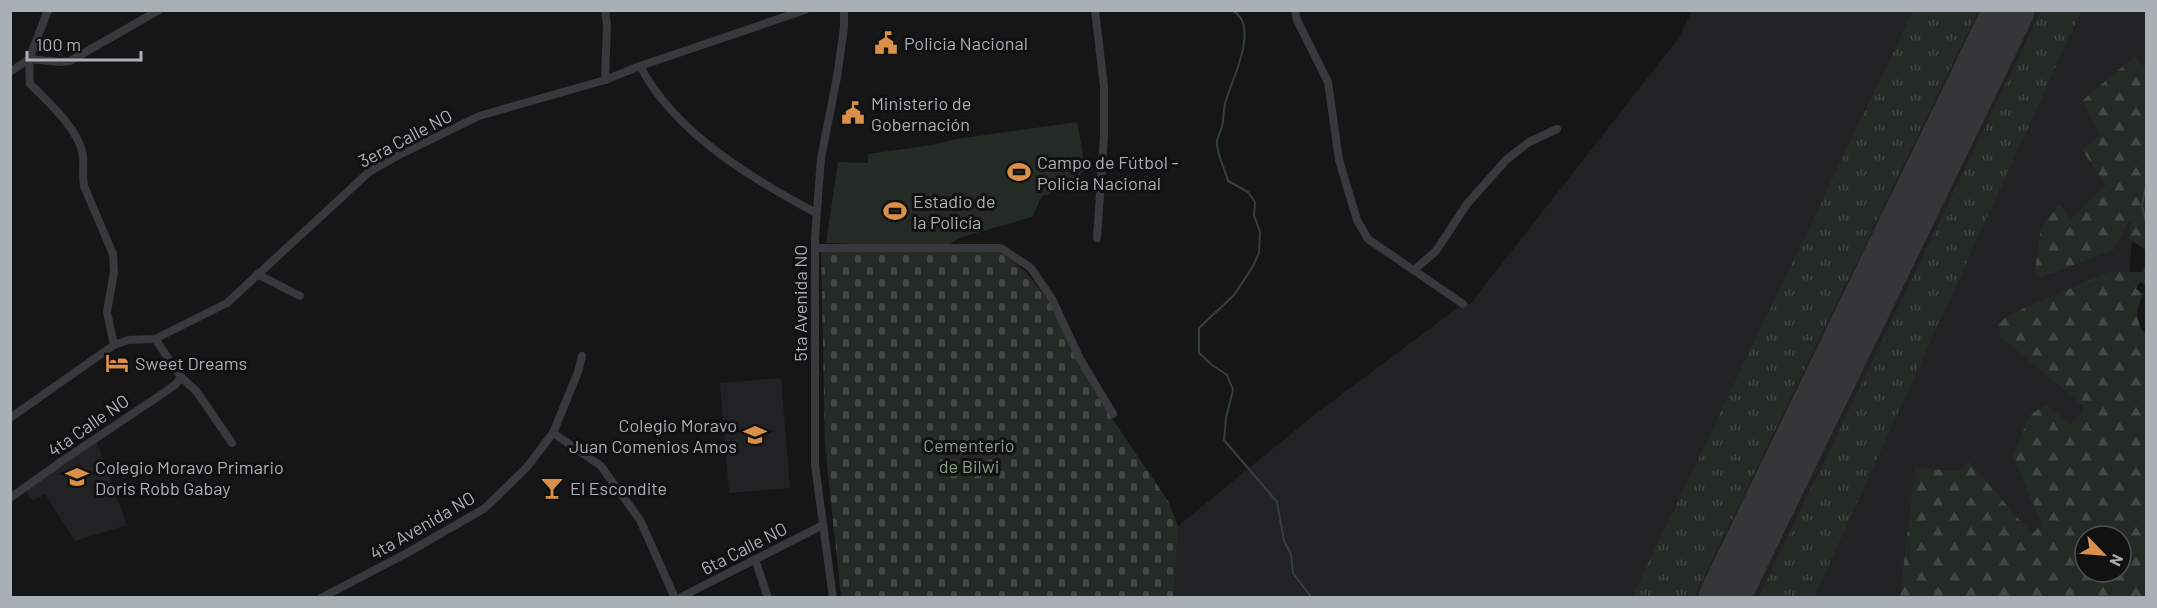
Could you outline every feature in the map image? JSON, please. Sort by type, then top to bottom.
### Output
[{"type":"street","points":[[48,10],[29,59],[30,84],[59,111],[83,156],[84,186],[113,254],[114,273],[107,312],[114,345]]},
{"type":"street","points":[[10,72],[29,59],[70,61],[159,10]]},
{"type":"street","points":[[605,10],[606,80]]},
{"type":"street","name":"3era Calle NO","points":[[10,418],[114,345],[128,340],[154,339],[226,303],[369,172],[395,157],[479,116],[606,80],[640,66],[805,10]]},
{"type":"street","name":"5ta Avenida NO","points":[[833,597],[815,454],[816,213],[822,158],[844,28],[844,10]]},
{"type":"street","points":[[1095,10],[1104,87],[1104,136],[1097,238]]},
{"type":"street","points":[[1295,10],[1297,20],[1328,82],[1339,160],[1357,219],[1368,238],[1463,304]]},
{"type":"street","points":[[640,66],[651,87],[669,108],[719,153],[746,174],[816,213]]},
{"type":"street","points":[[1414,270],[1436,251],[1467,204],[1506,160],[1529,142],[1557,129]]},
{"type":"street","points":[[816,248],[1001,248],[1030,268],[1052,299],[1080,359],[1113,414]]},
{"type":"street","points":[[257,274],[300,296]]},
{"type":"street","points":[[154,339],[181,377],[196,392],[232,443]]},
{"type":"street","name":"4ta Avenida NO","points":[[321,597],[409,552],[485,508],[527,467],[552,433],[578,372],[582,356]]},
{"type":"street","name":"4ta Calle NO","points":[[10,498],[62,460],[165,392],[181,377]]},
{"type":"street","points":[[552,433],[601,466],[640,520],[677,597]]},
{"type":"street","name":"6ta Calle NO","points":[[677,597],[823,525]]},
{"type":"street","points":[[755,559],[768,597]]},
{"type":"shaded area","points":[[1692,11],[2146,11],[2146,89],[2129,275],[2137,325],[2011,597],[1174,598],[1178,526],[1319,411],[1463,304],[1470,304],[1678,39]]},
{"type":"shaded area","name":"Colegio Moravo Juan Comenios Amos","points":[[781,378],[790,488],[729,493],[720,383]]},
{"type":"shaded area","name":"Colegio Moravo Primario Doris Robb Gabay","points":[[96,440],[127,525],[75,541],[45,494],[33,501],[26,492],[63,462]]},
{"type":"green space","points":[[1913,11],[1978,11],[1694,597],[1632,597]]},
{"type":"green space","points":[[2041,11],[2081,11],[1814,597],[1759,597]]},
{"type":"green space","points":[[2135,56],[2142,66],[2146,63],[2146,250],[2129,239],[2131,222],[2128,222],[2113,250],[2041,277],[2036,276],[2041,228],[2059,204],[2071,219],[2106,185],[2082,150],[2101,134],[2082,101]]},
{"type":"green space","points":[[1077,122],[1082,150],[1082,171],[1071,186],[1042,196],[1032,217],[962,237],[948,245],[826,243],[838,162],[868,163],[868,154]]},
{"type":"green space","name":"Cementerio de Bilwi","points":[[821,252],[1000,252],[1026,272],[1048,300],[1109,414],[1168,501],[1178,526],[1174,597],[841,597],[825,446]]},
{"type":"green space","points":[[2146,263],[2146,286],[2140,282],[2136,289],[2144,294],[2137,315],[2146,335],[2146,597],[1900,597],[1915,468],[1957,471],[1969,462],[2032,534],[2042,524],[2012,455],[2031,414],[2046,405],[2071,425],[2085,407],[2000,336],[1999,324],[2008,315],[2109,272],[2143,272]]},
{"type":"waterway","points":[[1231,10],[1240,17],[1244,26],[1244,38],[1239,65],[1225,103],[1217,146],[1228,181],[1248,192],[1255,202],[1254,215],[1260,232],[1259,253],[1234,295],[1199,328],[1199,353],[1227,375],[1233,390],[1226,418],[1224,440],[1277,502],[1284,541],[1291,554],[1293,573],[1312,598]]},
{"type":"waterway","points":[[2146,140],[2146,145]]},
{"type":"waterway","points":[[2146,186],[2142,205],[2146,223]]},
{"type":"runway","points":[[1724,598],[2009,10]]},
{"type":"place","name":"Policia Nacional","points":[[886,43]]},
{"type":"place","name":"Ministerio de Gobernación","points":[[853,113]]},
{"type":"place","name":"Campo de Fútbol - Policia Nacional","points":[[1019,172]]},
{"type":"place","name":"Estadio de la Policía","points":[[895,211]]},
{"type":"place","name":"Sweet Dreams","points":[[117,363]]},
{"type":"place","name":"Colegio Moravo Juan Comenios Amos","points":[[755,435]]},
{"type":"place","name":"Colegio Moravo Primario Doris Robb Gabay","points":[[77,477]]},
{"type":"place","name":"El Escondite","points":[[552,488]]}]
